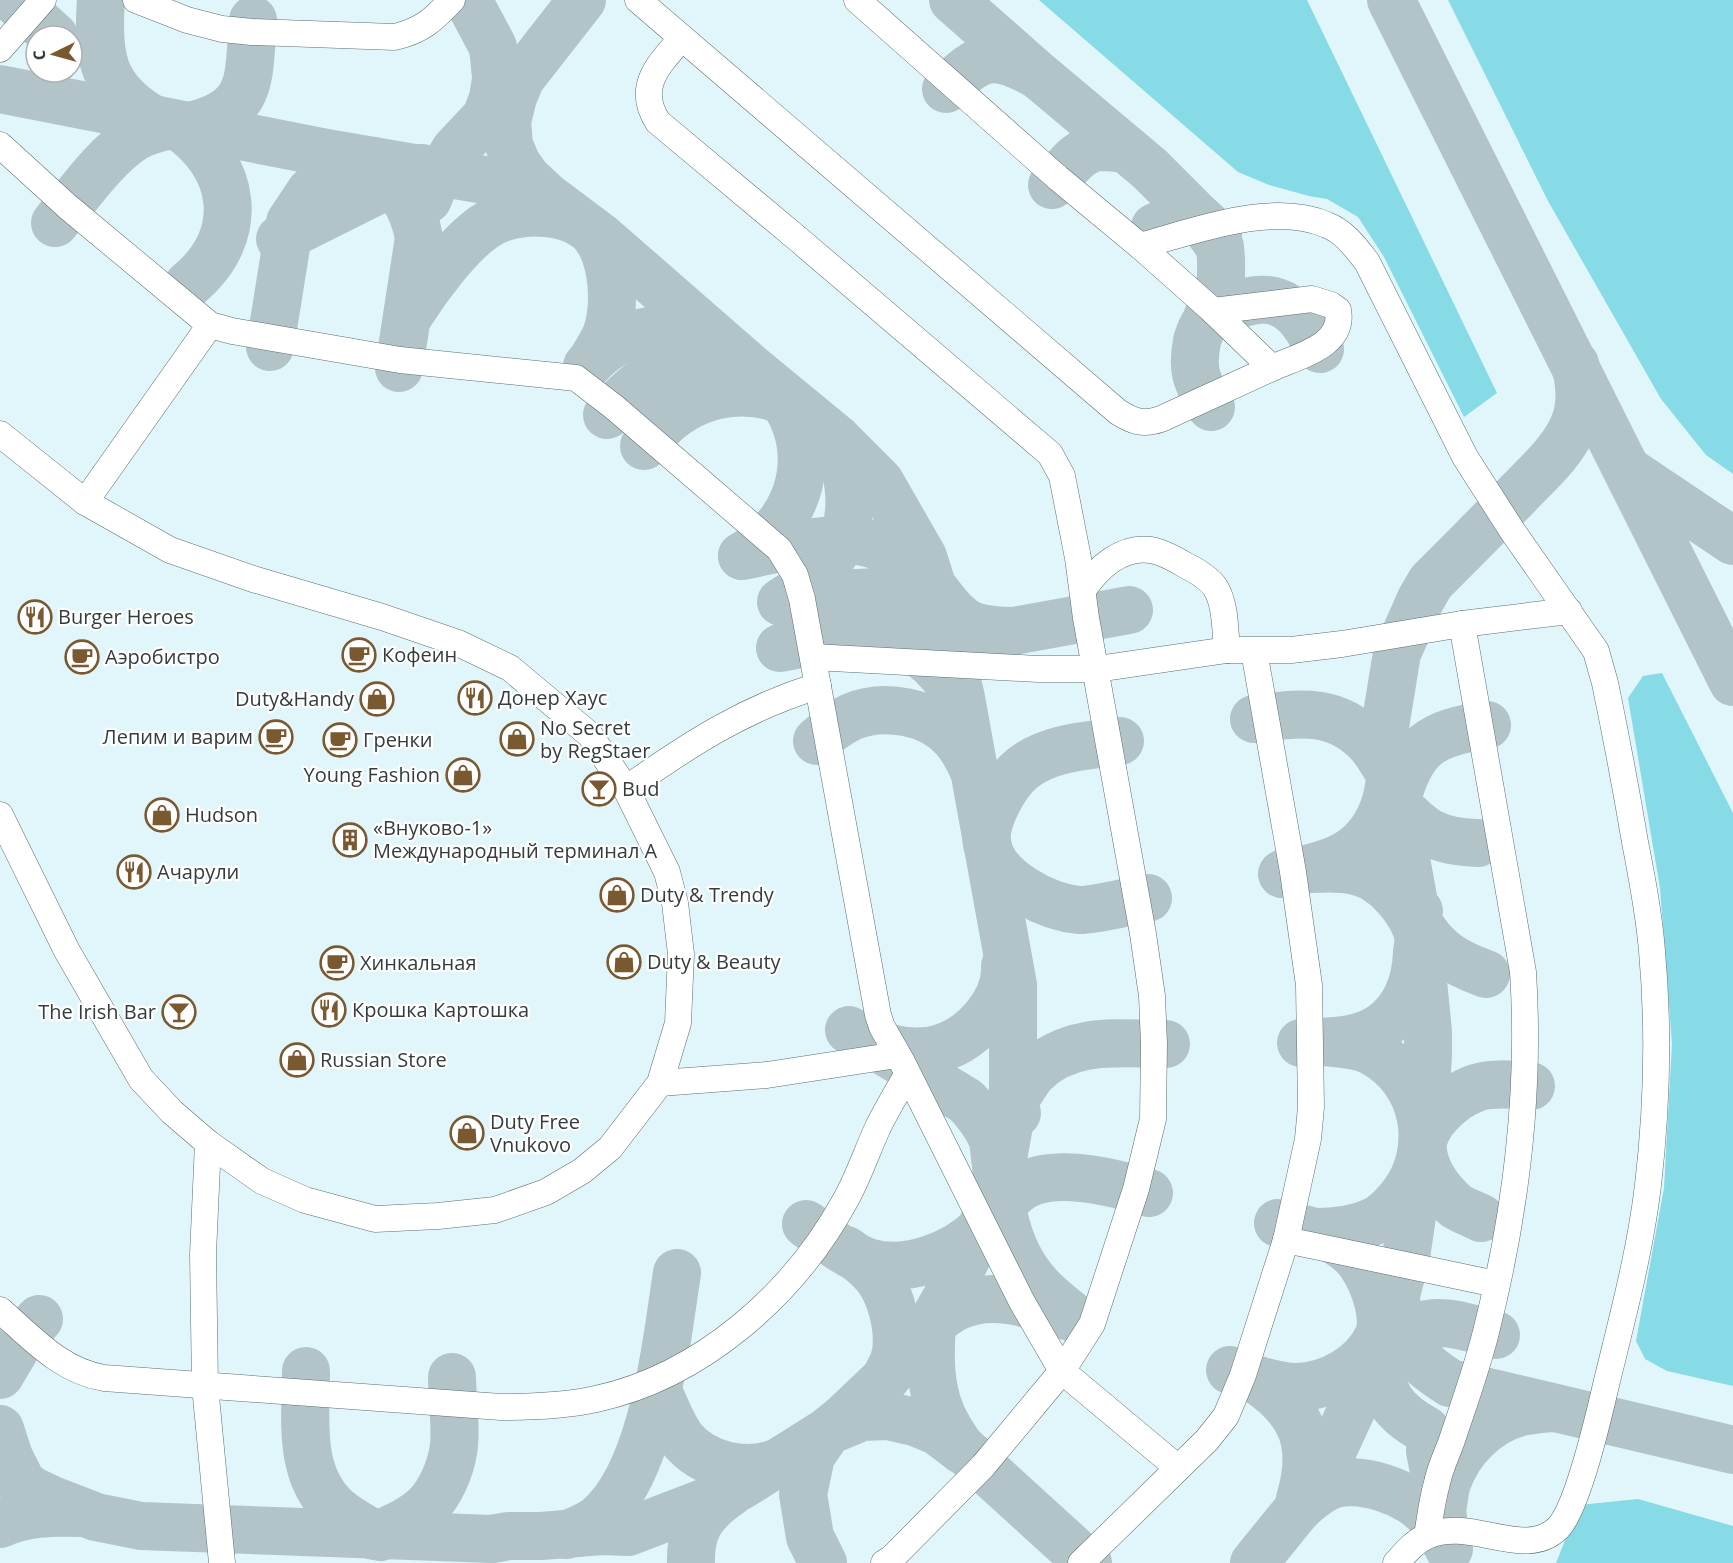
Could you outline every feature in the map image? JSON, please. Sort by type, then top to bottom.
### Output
[{"type":"lane","points":[[0,49],[43,0]]},
{"type":"lane","points":[[136,0],[187,20],[222,29],[264,33],[395,37],[425,27],[453,0]]},
{"type":"lane","points":[[638,0],[1130,420],[1149,423],[1161,419],[1330,340],[1339,325],[1338,310],[1331,304],[1312,299],[1213,311]]},
{"type":"lane","points":[[857,0],[1058,178],[1140,246],[1213,311],[1272,368]]},
{"type":"lane","points":[[682,38],[664,60],[648,87],[649,106],[657,122],[1050,454],[1062,476],[1152,996],[1153,1119],[1136,1189],[1092,1324],[1062,1371],[983,1466],[892,1561]]},
{"type":"lane","points":[[0,144],[69,207],[210,325],[232,331],[400,360],[576,378],[614,407],[779,549],[795,575],[802,599],[882,1027],[1022,1302],[1062,1371],[1178,1468]]},
{"type":"lane","points":[[1140,246],[1209,226],[1256,218],[1287,216],[1306,218],[1328,225],[1349,239],[1367,262],[1465,457],[1513,532],[1596,651],[1605,683],[1644,888],[1652,949],[1656,1023],[1656,1096],[1648,1187],[1632,1278],[1599,1418],[1576,1492],[1558,1527],[1544,1537],[1531,1541],[1520,1552],[1459,1530],[1427,1536],[1412,1546],[1396,1563]]},
{"type":"lane","points":[[85,502],[210,325]]},
{"type":"lane","points":[[0,434],[85,502],[170,550],[253,579],[382,617],[458,643],[510,668],[590,735],[627,789],[667,873],[676,914],[681,954],[678,1023],[660,1083],[610,1148],[582,1171],[546,1191],[495,1210],[375,1219],[306,1200],[262,1181],[208,1143],[172,1112],[141,1079],[67,951],[0,814]]},
{"type":"lane","points":[[1083,590],[1095,572],[1117,557],[1139,550],[1153,550],[1170,557],[1208,579],[1214,585],[1223,612],[1227,650]]},
{"type":"lane","points":[[813,657],[1038,669],[1097,669],[1227,650],[1291,651],[1462,624],[1569,611]]},
{"type":"lane","points":[[1427,1536],[1437,1482],[1486,1332],[1516,1185],[1522,1131],[1525,1005],[1523,972],[1462,624]]},
{"type":"lane","points":[[1081,1563],[1207,1440],[1226,1416],[1243,1374],[1287,1240],[1308,1140],[1311,1107],[1310,985],[1254,651]]},
{"type":"lane","points":[[627,789],[660,765],[742,715],[784,696],[818,686]]},
{"type":"lane","points":[[660,1083],[902,1065]]},
{"type":"lane","points":[[0,1310],[54,1357],[70,1368],[90,1376],[124,1381],[501,1407],[541,1407],[597,1399],[655,1379],[688,1362],[748,1322],[789,1281],[813,1253],[845,1201],[880,1124],[902,1065]]},
{"type":"lane","points":[[208,1143],[203,1254],[205,1386],[222,1563]]},
{"type":"lane","points":[[1287,1240],[1496,1284]]},
{"type":"shaded area","points":[[1039,0],[1307,0],[1497,393],[1464,417],[1384,257],[1358,217],[1327,199],[1269,185],[1238,172]]},
{"type":"shaded area","points":[[1448,0],[1733,0],[1733,474],[1706,455],[1661,399],[1548,201]]},
{"type":"shaded area","points":[[1662,673],[1733,813],[1733,1386],[1667,1371],[1645,1359],[1636,1341],[1664,1188],[1672,1044],[1660,888],[1628,698],[1643,676]]},
{"type":"shaded area","points":[[1638,1499],[1733,1526],[1733,1563],[1556,1563],[1579,1505]]},
{"type":"taxiway","points":[[14,0],[41,24]]},
{"type":"taxiway","points":[[101,0],[100,38],[106,69],[122,95],[153,119]]},
{"type":"taxiway","points":[[468,0],[493,47],[499,106]]},
{"type":"taxiway","points":[[0,1468],[33,1491],[52,1500],[96,1517],[141,1526],[492,1539],[602,1531],[628,1532],[739,1487],[828,1431],[844,1418],[886,1378],[932,1323],[981,1229],[999,1181],[1013,1103],[1013,985],[961,698],[943,620],[923,557],[880,482],[836,438],[751,368],[602,238],[546,196],[527,178],[517,164],[509,145],[507,122],[513,97],[521,78],[582,0]]},
{"type":"taxiway","points":[[953,0],[1150,169],[1199,218],[1220,247],[1221,259],[1221,280],[1206,321]]},
{"type":"taxiway","points":[[1391,0],[1733,682]]},
{"type":"taxiway","points":[[189,126],[211,120],[227,111],[237,101],[248,75],[253,20]]},
{"type":"taxiway","points":[[946,89],[968,69],[988,60],[998,59],[1009,62],[1036,74]]},
{"type":"taxiway","points":[[428,199],[433,186],[455,150],[486,117],[493,98],[497,73]]},
{"type":"taxiway","points":[[0,89],[332,154],[519,186],[546,196]]},
{"type":"taxiway","points":[[55,223],[92,177],[124,145],[144,132],[175,124],[196,140],[212,159],[222,179],[227,201],[227,223],[220,244],[207,265],[188,285]]},
{"type":"taxiway","points":[[1052,185],[1073,161],[1086,151],[1101,147],[1126,149]]},
{"type":"taxiway","points":[[270,347],[290,222],[310,192],[330,173],[342,167],[373,161],[403,195],[413,215],[419,238],[399,368]]},
{"type":"taxiway","points":[[280,239],[422,168]]},
{"type":"taxiway","points":[[410,314],[454,255],[484,227],[498,219],[522,213],[561,215],[585,226],[602,246],[607,260],[612,290],[610,320],[604,339],[592,360]]},
{"type":"taxiway","points":[[1155,227],[1174,219],[1199,218],[1218,235]]},
{"type":"taxiway","points":[[1211,407],[1196,376],[1195,352],[1204,325],[1219,313],[1248,301],[1277,302],[1285,305],[1297,315],[1320,349]]},
{"type":"taxiway","points":[[587,366],[600,353],[616,343],[632,335],[649,331],[667,329],[685,331],[703,335],[720,343]]},
{"type":"taxiway","points":[[607,415],[637,386],[667,368],[701,361],[743,366]]},
{"type":"taxiway","points":[[1254,1563],[1297,1510],[1333,1450],[1378,1352],[1379,1336],[1396,1295],[1406,1257],[1422,1149],[1428,1032],[1417,920],[1391,775],[1385,727],[1397,653],[1431,582],[1558,452],[1570,433],[1579,408],[1579,386],[1575,364]]},
{"type":"taxiway","points":[[644,446],[670,418],[698,401],[714,396],[730,393],[762,394],[793,405]]},
{"type":"taxiway","points":[[742,556],[763,542],[779,524],[791,505],[799,483],[802,460],[799,437],[792,415],[778,393]]},
{"type":"taxiway","points":[[781,602],[823,569],[836,551],[845,532],[849,512],[849,489],[845,465],[836,438]]},
{"type":"taxiway","points":[[1630,472],[1733,541]]},
{"type":"taxiway","points":[[742,556],[833,540],[870,543],[908,562],[966,623],[983,628],[1014,631]]},
{"type":"taxiway","points":[[783,602],[832,594],[880,592],[913,609],[932,627],[948,648]]},
{"type":"taxiway","points":[[987,647],[999,637],[1014,631],[1129,610]]},
{"type":"taxiway","points":[[780,648],[835,638],[880,637],[900,643],[919,653],[958,695]]},
{"type":"taxiway","points":[[817,741],[851,717],[878,711],[906,712],[920,716],[945,729],[961,746],[974,771]]},
{"type":"taxiway","points":[[1254,719],[1286,715],[1316,715],[1330,718],[1357,732],[1370,744],[1391,775],[1385,803],[1377,824],[1356,848],[1330,862],[1282,874]]},
{"type":"taxiway","points":[[1478,843],[1441,838],[1432,834],[1414,821],[1396,803],[1409,768],[1416,755],[1426,746],[1437,738],[1451,733],[1487,725]]},
{"type":"taxiway","points":[[1120,741],[1057,752],[1023,768],[1016,774],[997,802],[989,824],[987,844],[992,857],[1011,880],[1023,890],[1052,904],[1087,910],[1148,898]]},
{"type":"taxiway","points":[[1301,1043],[1352,1039],[1372,1032],[1390,1020],[1404,1003],[1412,984],[1418,940],[1415,926],[1407,911],[1396,896],[1377,880],[1353,871],[1310,869]]},
{"type":"taxiway","points":[[1419,911],[1417,920],[1438,948],[1454,960],[1486,974]]},
{"type":"taxiway","points":[[877,1046],[925,1051],[941,1048],[965,1036],[976,1027],[994,1005],[1004,979],[1005,966]]},
{"type":"taxiway","points":[[849,1030],[966,1101],[978,1114],[993,1140],[1000,1196],[1015,1251],[1024,1268],[1040,1288],[1077,1320]]},
{"type":"taxiway","points":[[1318,1232],[1359,1227],[1377,1220],[1389,1210],[1403,1195],[1414,1177],[1423,1137],[1421,1117],[1415,1097],[1405,1080],[1391,1064],[1362,1047],[1324,1042]]},
{"type":"taxiway","points":[[1017,1113],[1013,1103],[1031,1075],[1048,1060],[1064,1052],[1097,1044],[1166,1044]]},
{"type":"taxiway","points":[[1481,1218],[1456,1206],[1435,1182],[1427,1167],[1423,1152],[1426,1132],[1439,1113],[1448,1105],[1476,1088],[1503,1084],[1531,1086]]},
{"type":"taxiway","points":[[806,1224],[860,1259],[898,1266],[929,1260],[971,1238],[1017,1190],[1032,1182],[1060,1177],[1090,1179],[1149,1193]]},
{"type":"taxiway","points":[[1230,1370],[1279,1385],[1308,1386],[1344,1373],[1364,1357],[1378,1337],[1381,1317],[1376,1293],[1353,1254],[1327,1237],[1278,1223]]},
{"type":"taxiway","points":[[846,1250],[876,1275],[890,1303],[897,1342],[894,1360],[886,1378]]},
{"type":"taxiway","points":[[566,1535],[599,1518],[618,1497],[633,1469],[645,1438],[662,1369],[677,1273]]},
{"type":"taxiway","points":[[1396,1295],[1400,1325],[1409,1347],[1425,1365],[1450,1383],[1733,1450]]},
{"type":"taxiway","points":[[962,1450],[943,1418],[934,1391],[931,1357],[932,1323],[956,1307],[984,1299],[1013,1301],[1070,1317]]},
{"type":"taxiway","points":[[0,1375],[19,1343],[39,1319]]},
{"type":"taxiway","points":[[1426,1430],[1404,1415],[1389,1398],[1381,1378],[1378,1352],[1407,1331],[1434,1323],[1462,1326],[1496,1335]]},
{"type":"taxiway","points":[[306,1371],[306,1445],[315,1480],[324,1496],[337,1510],[380,1537]]},
{"type":"taxiway","points":[[375,1536],[416,1515],[432,1501],[444,1481],[452,1459],[454,1444],[452,1377]]},
{"type":"taxiway","points":[[1257,1380],[1285,1404],[1302,1431],[1306,1446],[1306,1462],[1305,1480],[1300,1499]]},
{"type":"taxiway","points":[[659,1393],[682,1439],[702,1456],[738,1467],[751,1468],[776,1463]]},
{"type":"taxiway","points":[[1442,1511],[1446,1486],[1452,1471],[1458,1459],[1475,1438],[1508,1416],[1553,1408]]},
{"type":"taxiway","points":[[823,1563],[810,1537],[803,1494],[811,1456],[828,1431],[862,1417],[888,1416],[915,1422],[937,1431],[962,1450]]},
{"type":"taxiway","points":[[0,1429],[9,1457],[22,1483]]},
{"type":"taxiway","points":[[943,1431],[1088,1563]]},
{"type":"taxiway","points":[[1430,1451],[1449,1549]]},
{"type":"taxiway","points":[[1297,1510],[1311,1497],[1339,1483],[1352,1482],[1382,1487],[1410,1500],[1421,1508],[1432,1520],[1447,1545]]},
{"type":"taxiway","points":[[691,1563],[693,1540],[700,1522],[712,1507],[730,1493]]},
{"type":"taxiway","points":[[0,1524],[38,1514],[78,1513]]},
{"type":"place","name":"Burger Heroes","points":[[35,617]]},
{"type":"place","name":"Кофеин","points":[[359,655]]},
{"type":"place","name":"Аэробистро","points":[[82,657]]},
{"type":"place","name":"Донер Хаус","points":[[475,698]]},
{"type":"place","name":"Duty&Handy","points":[[377,699]]},
{"type":"place","name":"Лепим и варим","points":[[276,737]]},
{"type":"place","name":"No Secret by RegStaer","points":[[517,739]]},
{"type":"place","name":"Гренки","points":[[340,740]]},
{"type":"place","name":"Young Fashion","points":[[463,775]]},
{"type":"place","name":"Bud","points":[[599,789]]},
{"type":"place","name":"Hudson","points":[[162,815]]},
{"type":"place","name":"«Внуково-1» Международный терминал А","points":[[350,840]]},
{"type":"place","name":"Ачарули","points":[[134,872]]},
{"type":"place","name":"Duty & Trendy","points":[[617,895]]},
{"type":"place","name":"Duty & Beauty","points":[[624,962]]},
{"type":"place","name":"Хинкальная","points":[[337,963]]},
{"type":"place","name":"Крошка Картошка","points":[[329,1010]]},
{"type":"place","name":"The Irish Bar","points":[[179,1012]]},
{"type":"place","name":"Russian Store","points":[[297,1060]]},
{"type":"place","name":"Duty Free Vnukovo","points":[[467,1133]]}]
